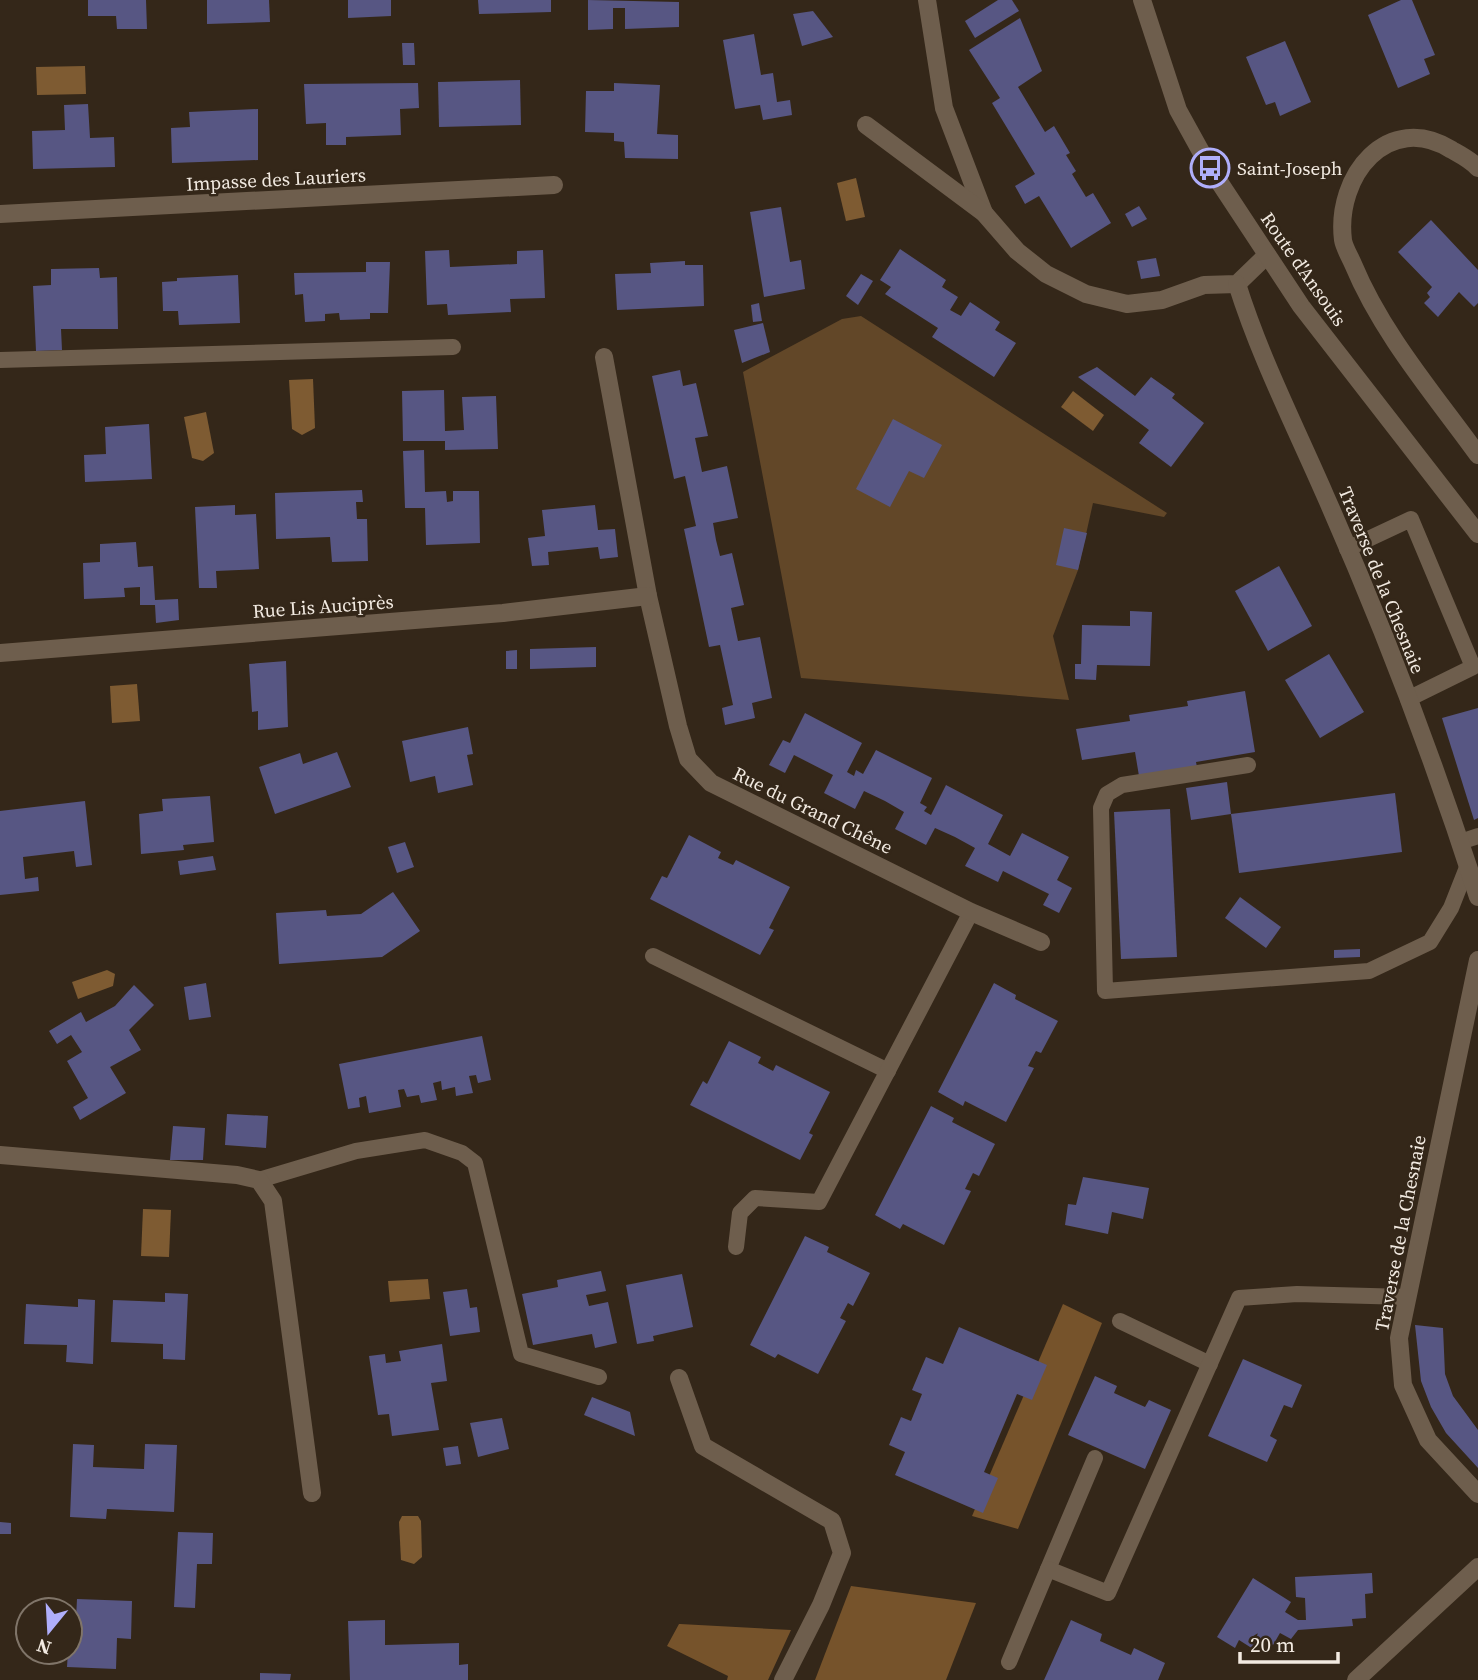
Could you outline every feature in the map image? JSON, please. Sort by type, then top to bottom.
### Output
[{"type":"street","points":[[927,0],[944,108],[984,213]]},
{"type":"street","name":"Route d'Ansouis","points":[[1142,0],[1178,110],[1210,168],[1301,306],[1478,534]]},
{"type":"street","points":[[866,125],[984,213],[1017,251],[1046,274],[1086,294],[1127,304],[1162,300],[1205,285],[1237,284],[1267,255]]},
{"type":"street","points":[[1478,168],[1441,143],[1408,136],[1382,144],[1360,165],[1346,198],[1343,240],[1369,303],[1478,455]]},
{"type":"street","name":"Impasse des Lauriers","points":[[0,214],[554,186]]},
{"type":"street","name":"Traverse de la Chesnaie","points":[[1237,284],[1255,342],[1347,549],[1433,758],[1478,897]]},
{"type":"street","name":"Rue du Grand Chêne","points":[[604,357],[648,596],[688,759],[711,783],[971,912],[1041,942]]},
{"type":"street","name":"Rue Lis Auciprès","points":[[0,653],[503,613],[648,596]]},
{"type":"street","name":"Traverse de la Chesnaie","points":[[1478,960],[1399,1338],[1403,1385],[1428,1440],[1478,1494]]},
{"type":"street","points":[[0,1155],[237,1175],[259,1180],[273,1201],[312,1493]]},
{"type":"street","points":[[679,1378],[703,1446],[832,1521],[842,1553],[821,1605],[783,1680]]},
{"type":"street","points":[[1356,1680],[1478,1567]]},
{"type":"lane","points":[[0,360],[453,347]]},
{"type":"lane","points":[[1347,549],[1411,519],[1475,669],[1408,699]]},
{"type":"lane","points":[[1248,765],[1122,785],[1107,794],[1101,808],[1105,991],[1369,971],[1430,942],[1451,908],[1468,866]]},
{"type":"lane","points":[[1460,842],[1478,836]]},
{"type":"lane","points":[[736,1247],[740,1213],[755,1198],[819,1202],[971,912]]},
{"type":"lane","points":[[653,956],[888,1071]]},
{"type":"lane","points":[[259,1180],[356,1151],[425,1140],[462,1153],[475,1163],[521,1354],[599,1377]]},
{"type":"lane","points":[[1048,1569],[1108,1593],[1239,1298],[1297,1294],[1407,1297]]},
{"type":"lane","points":[[1119,1321],[1210,1364]]},
{"type":"lane","points":[[1009,1662],[1095,1458]]},
{"type":"shaded area","points":[[85,66],[86,94],[37,95],[36,67]]},
{"type":"shaded area","points":[[856,178],[865,217],[846,221],[837,183]]},
{"type":"shaded area","points":[[861,316],[1167,513],[1164,517],[1093,503],[1078,570],[1053,636],[1069,700],[801,678],[743,372],[842,319]]},
{"type":"shaded area","points":[[313,379],[315,428],[302,435],[292,429],[289,380]]},
{"type":"shaded area","points":[[1073,391],[1104,415],[1093,431],[1061,407]]},
{"type":"shaded area","points":[[206,412],[214,453],[203,461],[192,458],[184,417]]},
{"type":"shaded area","points":[[137,684],[140,721],[112,723],[110,686]]},
{"type":"shaded area","points":[[107,970],[115,974],[113,986],[78,999],[72,982]]},
{"type":"shaded area","points":[[143,1209],[171,1210],[169,1257],[141,1256]]},
{"type":"shaded area","points":[[428,1279],[430,1299],[390,1302],[388,1281]]},
{"type":"shaded area","points":[[1063,1304],[1102,1323],[1018,1529],[972,1516]]},
{"type":"shaded area","points":[[402,1516],[418,1516],[421,1521],[422,1557],[414,1564],[401,1560],[399,1522]]},
{"type":"shaded area","points":[[851,1586],[976,1603],[946,1680],[815,1680]]},
{"type":"shaded area","points":[[679,1624],[791,1630],[768,1680],[727,1680],[728,1676],[667,1646]]},
{"type":"building","points":[[88,0],[146,0],[147,29],[117,29],[116,16],[88,16]]},
{"type":"building","points":[[207,0],[269,0],[270,22],[207,24]]},
{"type":"building","points":[[348,0],[391,0],[391,16],[348,18]]},
{"type":"building","points":[[478,0],[551,0],[551,12],[479,14]]},
{"type":"building","points":[[588,0],[679,2],[679,27],[625,29],[625,8],[613,8],[613,29],[588,30]]},
{"type":"building","points":[[998,0],[1012,0],[1019,11],[975,38],[965,21]]},
{"type":"building","points":[[1401,0],[1412,0],[1435,55],[1424,59],[1430,74],[1398,88],[1368,15]]},
{"type":"building","points":[[813,11],[833,37],[802,46],[793,14]]},
{"type":"building","points":[[1020,18],[1042,71],[1018,87],[1045,132],[1054,126],[1070,153],[1066,155],[1076,171],[1072,174],[1086,197],[1093,193],[1111,223],[1071,248],[1039,196],[1025,204],[1015,186],[1035,174],[992,103],[1000,98],[969,50]]},
{"type":"building","points":[[754,34],[761,75],[773,73],[777,102],[790,100],[792,115],[763,120],[760,105],[735,109],[723,40]]},
{"type":"building","points":[[1285,41],[1311,102],[1280,116],[1275,102],[1266,105],[1246,57]]},
{"type":"building","points":[[402,43],[414,43],[415,65],[403,65]]},
{"type":"building","points":[[520,80],[521,125],[439,127],[438,82]]},
{"type":"building","points":[[418,83],[419,108],[400,109],[401,135],[346,137],[346,145],[326,145],[326,123],[306,124],[304,84]]},
{"type":"building","points":[[614,83],[660,85],[657,134],[678,135],[678,159],[625,158],[624,142],[614,141],[614,133],[585,132],[586,91],[614,91]]},
{"type":"building","points":[[88,104],[90,138],[114,137],[115,167],[33,169],[32,131],[65,130],[64,105]]},
{"type":"building","points":[[258,109],[258,160],[172,163],[171,128],[190,127],[189,112]]},
{"type":"building","points":[[1139,206],[1147,219],[1132,227],[1125,214]]},
{"type":"building","points":[[781,207],[790,262],[801,260],[805,289],[764,297],[750,212]]},
{"type":"building","points":[[1431,220],[1478,270],[1478,303],[1474,307],[1459,292],[1438,317],[1424,303],[1430,297],[1427,293],[1432,287],[1398,252]]},
{"type":"building","points":[[900,249],[946,280],[942,287],[958,297],[950,310],[961,316],[970,302],[1000,322],[995,330],[1016,343],[994,377],[932,337],[938,328],[885,294],[891,287],[880,280]]},
{"type":"building","points":[[449,250],[450,267],[517,264],[517,251],[543,250],[545,298],[510,299],[511,312],[448,315],[447,304],[427,305],[425,251]]},
{"type":"building","points":[[1156,258],[1160,276],[1141,279],[1137,261]]},
{"type":"building","points":[[685,261],[685,265],[703,265],[704,306],[617,310],[615,274],[651,273],[650,263]]},
{"type":"building","points":[[366,262],[390,262],[388,313],[370,313],[370,319],[340,320],[339,313],[325,314],[325,321],[305,322],[303,294],[295,295],[294,273],[366,272]]},
{"type":"building","points":[[99,268],[100,278],[117,277],[118,329],[61,329],[62,350],[36,351],[33,286],[51,285],[51,269]]},
{"type":"building","points":[[861,274],[873,281],[858,305],[846,296]]},
{"type":"building","points":[[238,275],[240,323],[179,325],[178,311],[163,311],[162,282],[177,281],[177,278]]},
{"type":"building","points":[[759,303],[762,321],[753,322],[751,305]]},
{"type":"building","points":[[763,323],[770,352],[742,363],[734,330]]},
{"type":"building","points":[[1097,367],[1135,396],[1151,377],[1175,394],[1172,398],[1204,423],[1171,467],[1139,443],[1149,430],[1078,377]]},
{"type":"building","points":[[680,370],[683,386],[696,383],[708,436],[695,438],[702,472],[727,466],[738,518],[713,523],[716,540],[720,556],[732,553],[744,605],[731,608],[738,641],[760,637],[772,698],[752,703],[755,718],[725,725],[722,708],[733,705],[720,645],[709,647],[684,529],[696,526],[685,476],[674,479],[652,376]]},
{"type":"building","points":[[444,390],[445,431],[464,430],[462,397],[496,396],[498,449],[445,450],[445,441],[403,441],[402,391]]},
{"type":"building","points":[[893,419],[942,445],[924,478],[909,471],[890,507],[856,489]]},
{"type":"building","points":[[149,424],[152,479],[85,482],[84,455],[106,454],[105,427]]},
{"type":"building","points":[[424,450],[425,492],[446,491],[447,502],[453,501],[453,491],[479,491],[480,543],[426,545],[425,508],[405,508],[403,451]]},
{"type":"building","points":[[362,490],[363,502],[356,502],[357,519],[367,519],[368,561],[332,562],[330,537],[276,539],[275,493]]},
{"type":"building","points":[[235,505],[235,515],[256,514],[259,569],[216,571],[217,588],[199,588],[195,507]]},
{"type":"building","points":[[595,505],[598,530],[615,529],[618,557],[600,559],[598,547],[548,552],[549,565],[532,566],[528,538],[545,536],[542,510]]},
{"type":"building","points":[[1064,528],[1087,533],[1078,570],[1056,565]]},
{"type":"building","points":[[136,542],[138,567],[153,566],[155,600],[178,599],[179,620],[156,623],[155,605],[140,605],[140,587],[124,588],[125,597],[84,599],[83,563],[100,562],[100,544]]},
{"type":"building","points":[[1279,566],[1312,626],[1268,651],[1235,591]]},
{"type":"building","points":[[1130,611],[1152,612],[1150,666],[1097,665],[1096,680],[1075,679],[1075,664],[1081,664],[1082,625],[1130,626]]},
{"type":"building","points":[[596,647],[596,667],[530,669],[530,649]]},
{"type":"building","points":[[517,650],[517,669],[506,669],[506,651]]},
{"type":"building","points":[[1329,654],[1364,712],[1320,738],[1285,680]]},
{"type":"building","points":[[286,661],[288,727],[258,730],[258,711],[252,712],[249,664]]},
{"type":"building","points":[[1245,691],[1255,752],[1196,762],[1197,767],[1139,776],[1135,752],[1082,760],[1076,729],[1130,721],[1129,715],[1188,706],[1187,701]]},
{"type":"building","points":[[1478,708],[1478,818],[1474,820],[1442,718]]},
{"type":"building","points":[[805,713],[862,743],[847,772],[854,776],[856,770],[863,774],[876,750],[932,778],[920,803],[927,807],[924,811],[931,815],[946,785],[1003,815],[988,844],[1010,856],[1022,833],[1069,857],[1057,880],[1072,888],[1059,913],[1043,905],[1049,894],[1003,871],[998,882],[965,866],[975,848],[955,837],[935,828],[926,845],[895,829],[904,812],[885,801],[864,791],[855,809],[824,793],[833,775],[794,755],[785,773],[769,765],[783,740],[790,743]]},
{"type":"building","points":[[468,727],[473,754],[467,755],[473,785],[438,793],[435,776],[410,782],[402,741]]},
{"type":"building","points":[[337,752],[351,787],[275,814],[259,767],[300,753],[303,764]]},
{"type":"building","points":[[1227,782],[1231,814],[1191,820],[1186,788]]},
{"type":"building","points":[[1395,793],[1402,852],[1239,873],[1231,814]]},
{"type":"building","points":[[210,796],[214,842],[183,845],[184,850],[141,854],[139,814],[163,811],[162,799]]},
{"type":"building","points":[[85,801],[92,865],[76,867],[74,851],[23,857],[25,879],[38,877],[39,891],[0,895],[0,811]]},
{"type":"building","points":[[1170,809],[1177,957],[1121,959],[1114,812]]},
{"type":"building","points":[[689,835],[721,852],[718,858],[733,865],[736,860],[790,887],[769,928],[774,930],[760,955],[650,899],[662,876],[667,878]]},
{"type":"building","points":[[405,842],[414,867],[397,873],[388,847]]},
{"type":"building","points":[[213,856],[216,870],[180,875],[178,861]]},
{"type":"building","points":[[393,892],[420,931],[382,957],[279,964],[276,913],[326,910],[327,916],[361,914]]},
{"type":"building","points":[[1240,897],[1281,927],[1266,948],[1225,918]]},
{"type":"building","points":[[1360,949],[1360,957],[1334,958],[1334,950]]},
{"type":"building","points":[[206,983],[211,1017],[189,1020],[184,987]]},
{"type":"building","points":[[994,983],[1016,995],[1015,999],[1058,1021],[1041,1053],[1036,1051],[1028,1066],[1034,1068],[1006,1122],[965,1101],[963,1106],[938,1092]]},
{"type":"building","points":[[134,985],[154,1005],[129,1030],[141,1050],[110,1067],[126,1093],[80,1120],[73,1107],[88,1098],[67,1061],[82,1052],[71,1035],[57,1044],[49,1031],[81,1012],[86,1022],[115,1006]]},
{"type":"building","points":[[482,1036],[491,1080],[478,1083],[476,1075],[469,1076],[473,1093],[456,1096],[455,1087],[442,1090],[441,1081],[433,1083],[437,1100],[421,1103],[419,1095],[407,1097],[404,1089],[398,1090],[401,1107],[369,1113],[366,1096],[359,1098],[360,1107],[348,1109],[339,1064]]},
{"type":"building","points":[[729,1041],[761,1057],[758,1063],[773,1071],[776,1065],[830,1092],[809,1133],[813,1135],[800,1160],[690,1105],[703,1081],[707,1084]]},
{"type":"building","points":[[931,1106],[954,1118],[952,1122],[995,1144],[979,1176],[973,1173],[965,1189],[971,1191],[944,1245],[903,1224],[900,1229],[875,1215]]},
{"type":"building","points":[[227,1114],[268,1116],[266,1148],[225,1145]]},
{"type":"building","points":[[173,1126],[205,1128],[203,1160],[170,1160]]},
{"type":"building","points":[[1083,1177],[1149,1188],[1143,1219],[1112,1212],[1108,1234],[1065,1225],[1068,1204],[1076,1205]]},
{"type":"building","points":[[805,1236],[829,1247],[827,1252],[870,1273],[853,1306],[848,1303],[840,1318],[846,1321],[818,1374],[778,1354],[775,1358],[750,1345]]},
{"type":"building","points":[[601,1271],[606,1291],[586,1295],[589,1306],[608,1302],[617,1343],[595,1348],[592,1334],[533,1345],[522,1294],[558,1287],[557,1280]]},
{"type":"building","points":[[682,1274],[693,1327],[653,1336],[654,1341],[637,1344],[626,1285]]},
{"type":"building","points":[[467,1289],[470,1308],[477,1307],[480,1332],[450,1336],[443,1292]]},
{"type":"building","points":[[165,1293],[188,1294],[185,1360],[163,1359],[163,1344],[111,1342],[113,1300],[165,1302]]},
{"type":"building","points":[[78,1299],[95,1300],[93,1364],[66,1362],[67,1345],[24,1344],[26,1304],[78,1307]]},
{"type":"building","points":[[1415,1325],[1443,1328],[1445,1374],[1453,1396],[1478,1430],[1478,1468],[1446,1433],[1431,1407],[1421,1381]]},
{"type":"building","points":[[959,1327],[1047,1365],[1032,1400],[1017,1394],[984,1472],[998,1478],[983,1513],[895,1475],[905,1452],[889,1445],[901,1417],[911,1421],[922,1394],[912,1390],[926,1357],[943,1364]]},
{"type":"building","points":[[442,1344],[447,1381],[431,1383],[439,1430],[392,1436],[389,1414],[378,1415],[369,1356],[385,1354],[386,1363],[401,1361],[399,1351]]},
{"type":"building","points":[[1243,1359],[1302,1385],[1292,1408],[1284,1405],[1270,1436],[1277,1440],[1267,1462],[1208,1436]]},
{"type":"building","points":[[1095,1376],[1117,1386],[1114,1393],[1145,1407],[1149,1400],[1171,1410],[1145,1469],[1068,1435]]},
{"type":"building","points":[[592,1397],[630,1412],[635,1436],[584,1415]]},
{"type":"building","points":[[502,1418],[509,1449],[478,1457],[470,1423]]},
{"type":"building","points":[[73,1444],[94,1445],[93,1467],[144,1469],[145,1444],[177,1445],[174,1512],[107,1509],[106,1519],[70,1517]]},
{"type":"building","points":[[458,1446],[461,1464],[446,1466],[443,1448]]},
{"type":"building","points":[[0,1522],[11,1523],[11,1534],[0,1534]]},
{"type":"building","points":[[178,1532],[213,1533],[212,1564],[197,1564],[195,1608],[174,1607]]},
{"type":"building","points":[[1372,1573],[1373,1593],[1365,1594],[1366,1618],[1352,1619],[1353,1626],[1298,1630],[1291,1639],[1280,1633],[1273,1645],[1269,1642],[1261,1654],[1239,1640],[1235,1648],[1217,1637],[1253,1578],[1291,1602],[1285,1612],[1298,1620],[1306,1620],[1305,1598],[1296,1597],[1295,1577]]},
{"type":"building","points":[[84,1599],[132,1601],[131,1639],[117,1638],[116,1669],[67,1667],[84,1666]]},
{"type":"building","points":[[385,1620],[385,1645],[459,1643],[459,1665],[468,1664],[468,1680],[350,1680],[348,1621]]},
{"type":"building","points":[[1071,1620],[1102,1634],[1100,1641],[1131,1655],[1134,1648],[1165,1663],[1158,1680],[1044,1680]]},
{"type":"building","points":[[260,1673],[291,1674],[290,1680],[260,1680]]},
{"type":"place","name":"Saint-Joseph","points":[[1210,168]]}]
